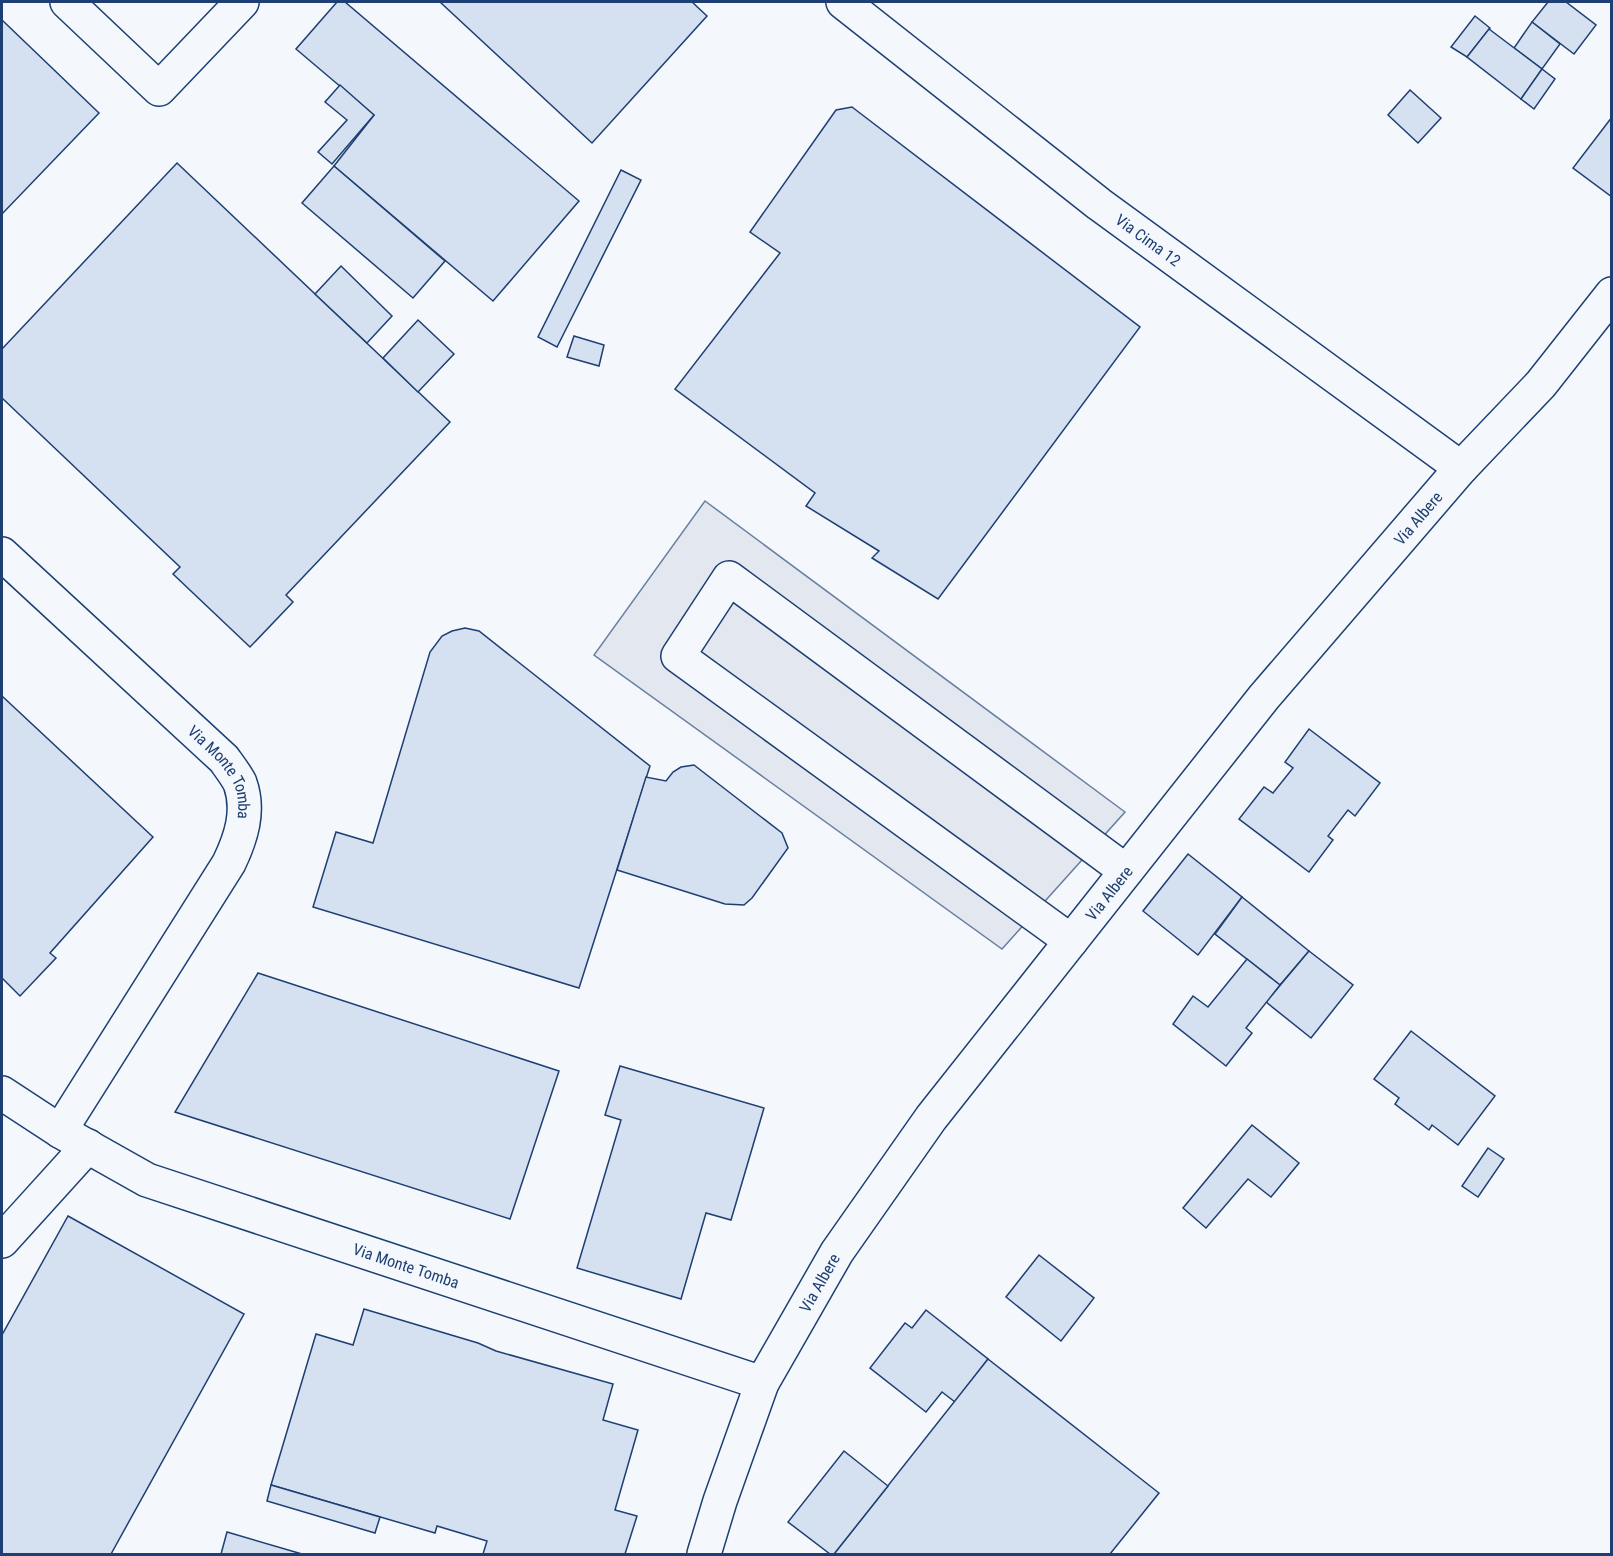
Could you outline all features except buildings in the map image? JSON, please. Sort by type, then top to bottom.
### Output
[{"type":"street","points":[[67,2],[159,89],[242,2]]},
{"type":"street","name":"Via Cima 12","points":[[843,2],[1099,204],[1461,468]]},
{"type":"street","name":"Via Albere","points":[[704,1554],[720,1501],[762,1383],[837,1251],[932,1118],[1264,697],[1461,468],[1541,384],[1611,294]]},
{"type":"street","name":"Via Monte Tomba","points":[[2,554],[224,759],[239,783],[245,808],[241,837],[229,863],[74,1138]]},
{"type":"street","points":[[1071,941],[678,656],[729,578],[1126,871]]},
{"type":"street","name":"Via Monte Tomba","points":[[2,1093],[147,1180],[762,1383]]},
{"type":"street","points":[[2,1241],[74,1138]]},
{"type":"shaded area","points":[[705,501],[1125,812],[1002,949],[594,655]]}]
